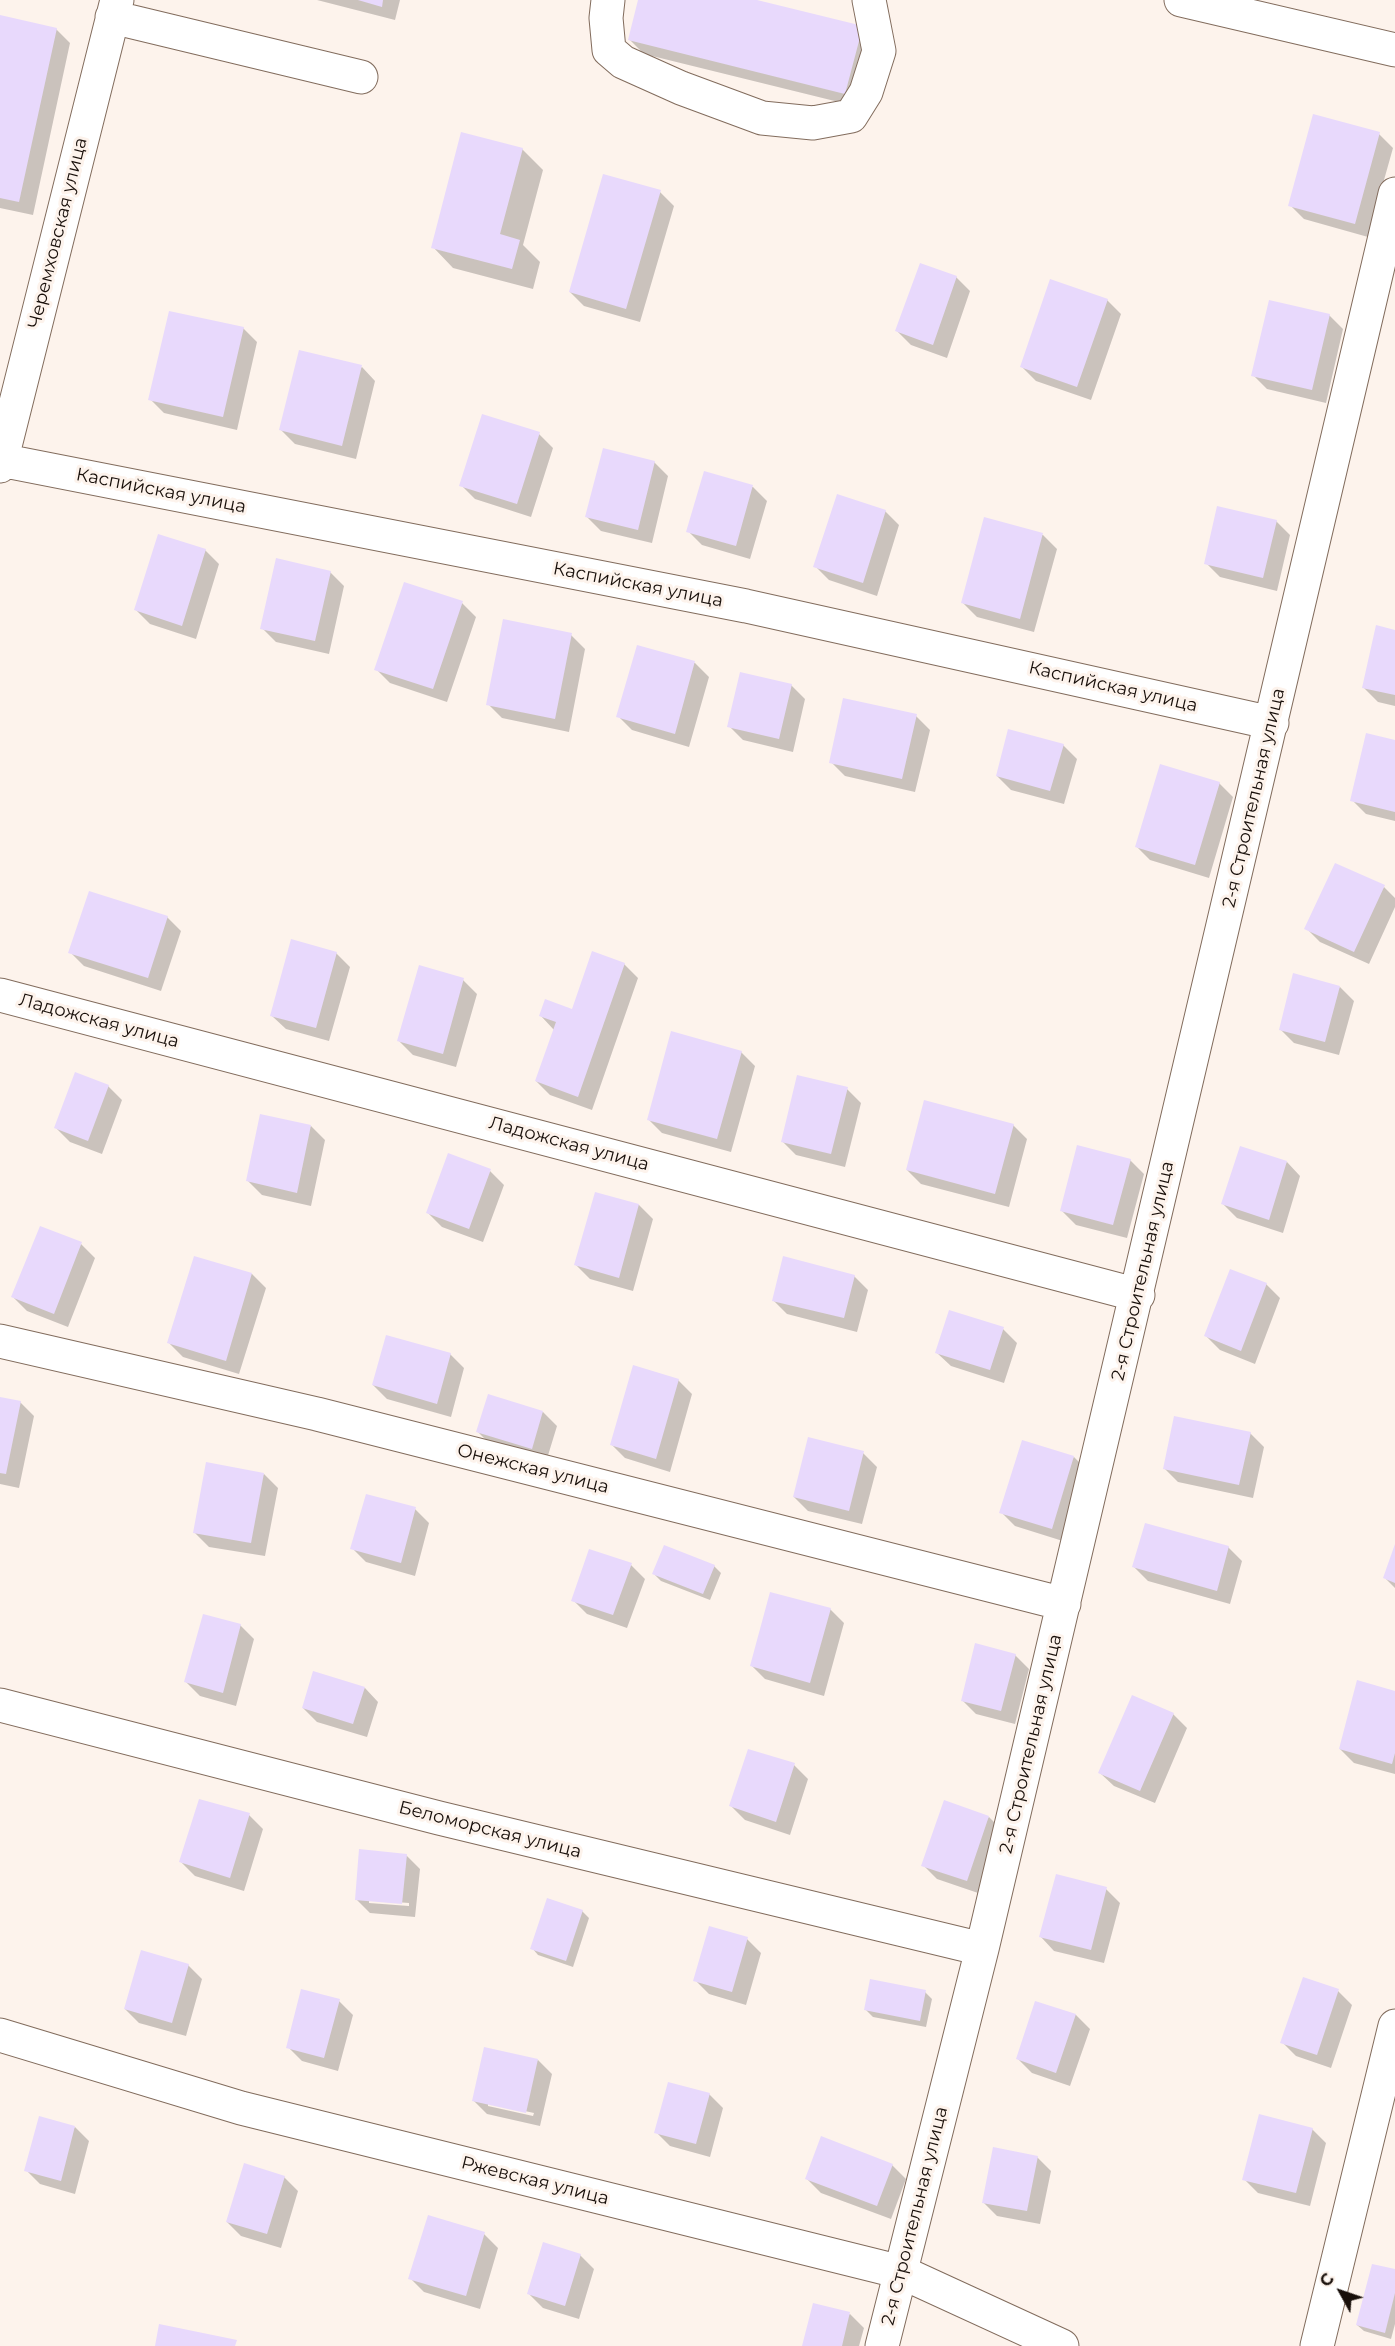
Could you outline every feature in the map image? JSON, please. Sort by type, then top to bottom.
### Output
[{"type":"street","points":[[608,0],[606,18],[609,50],[623,62],[681,88],[762,118],[813,123],[851,116],[866,92],[879,51],[869,0]]},
{"type":"street","points":[[1181,0],[1395,50]]},
{"type":"street","points":[[115,8],[361,77]]},
{"type":"street","name":"Черемховская улица","points":[[0,462],[115,8]]},
{"type":"street","name":"2-я Строительная улица","points":[[882,2346],[982,1949],[1138,1295],[1395,194]]},
{"type":"street","name":"Каспийская улица","points":[[0,462],[746,606],[1272,723]]},
{"type":"street","name":"Ладожская улица","points":[[0,995],[1138,1295]]},
{"type":"street","name":"Онежская улица","points":[[0,1341],[317,1414],[1064,1604]]},
{"type":"street","name":"Беломорская улица","points":[[0,1705],[440,1818],[982,1949]]},
{"type":"street","points":[[1317,2346],[1395,2026]]},
{"type":"street","name":"Ржевская улица","points":[[0,2035],[241,2108],[901,2272],[1062,2346]]},
{"type":"building","points":[[358,0],[383,0],[382,7]]},
{"type":"building","points":[[638,0],[757,0],[863,26],[845,94],[628,40]]},
{"type":"building","points":[[0,15],[57,28],[19,202],[0,198]]},
{"type":"building","points":[[1313,114],[1380,132],[1355,224],[1288,206]]},
{"type":"building","points":[[461,132],[523,148],[500,234],[520,240],[512,269],[431,248]]},
{"type":"building","points":[[603,174],[661,190],[626,309],[569,292]]},
{"type":"building","points":[[920,263],[957,276],[933,345],[895,331]]},
{"type":"building","points":[[1050,279],[1108,299],[1077,387],[1020,367]]},
{"type":"building","points":[[1269,300],[1330,314],[1312,390],[1251,376]]},
{"type":"building","points":[[169,311],[244,327],[223,417],[148,400]]},
{"type":"building","points":[[299,350],[362,365],[342,446],[279,430]]},
{"type":"building","points":[[482,414],[540,432],[517,504],[459,486]]},
{"type":"building","points":[[603,448],[655,461],[638,530],[585,517]]},
{"type":"building","points":[[704,471],[753,485],[736,546],[686,532]]},
{"type":"building","points":[[837,494],[886,510],[863,583],[813,567]]},
{"type":"building","points":[[1217,506],[1277,520],[1263,578],[1204,564]]},
{"type":"building","points":[[984,517],[1043,533],[1020,619],[961,603]]},
{"type":"building","points":[[158,534],[206,549],[182,626],[134,610]]},
{"type":"building","points":[[276,558],[331,571],[315,641],[260,629]]},
{"type":"building","points":[[404,582],[463,601],[433,689],[374,670]]},
{"type":"building","points":[[503,619],[572,633],[555,719],[486,705]]},
{"type":"building","points":[[1376,625],[1395,630],[1395,695],[1362,688]]},
{"type":"building","points":[[637,645],[695,661],[675,734],[616,717]]},
{"type":"building","points":[[740,672],[792,684],[779,739],[727,727]]},
{"type":"building","points":[[843,698],[917,714],[902,779],[829,763]]},
{"type":"building","points":[[1008,729],[1064,744],[1050,791],[996,776]]},
{"type":"building","points":[[1366,733],[1395,740],[1395,812],[1350,801]]},
{"type":"building","points":[[1160,764],[1220,782],[1195,865],[1135,847]]},
{"type":"building","points":[[1335,863],[1385,885],[1354,952],[1304,929]]},
{"type":"building","points":[[89,891],[168,916],[148,978],[68,953]]},
{"type":"building","points":[[291,939],[337,952],[316,1028],[270,1016]]},
{"type":"building","points":[[592,951],[625,963],[578,1097],[535,1081],[556,1022],[539,1016],[545,999],[572,1009]]},
{"type":"building","points":[[419,965],[464,978],[443,1054],[397,1041]]},
{"type":"building","points":[[1293,973],[1340,986],[1325,1042],[1279,1030]]},
{"type":"building","points":[[671,1031],[742,1051],[717,1139],[647,1120]]},
{"type":"building","points":[[75,1072],[109,1085],[88,1141],[54,1128]]},
{"type":"building","points":[[797,1075],[848,1087],[831,1154],[781,1142]]},
{"type":"building","points":[[924,1100],[1014,1124],[995,1194],[906,1170]]},
{"type":"building","points":[[260,1114],[311,1125],[297,1193],[246,1181]]},
{"type":"building","points":[[1077,1145],[1131,1159],[1113,1225],[1060,1211]]},
{"type":"building","points":[[1240,1146],[1287,1161],[1269,1220],[1221,1204]]},
{"type":"building","points":[[448,1153],[491,1169],[469,1229],[426,1213]]},
{"type":"building","points":[[595,1192],[639,1204],[619,1278],[574,1265]]},
{"type":"building","points":[[40,1226],[82,1242],[54,1314],[11,1297]]},
{"type":"building","points":[[194,1256],[252,1273],[226,1361],[167,1343]]},
{"type":"building","points":[[783,1256],[855,1275],[844,1318],[772,1301]]},
{"type":"building","points":[[1230,1269],[1267,1283],[1241,1351],[1204,1336]]},
{"type":"building","points":[[949,1310],[1004,1327],[990,1370],[935,1353]]},
{"type":"building","points":[[386,1335],[451,1353],[437,1404],[372,1385]]},
{"type":"building","points":[[633,1365],[679,1379],[656,1459],[610,1445]]},
{"type":"building","points":[[488,1394],[543,1411],[532,1449],[476,1432]]},
{"type":"building","points":[[0,1397],[21,1401],[6,1474],[0,1473]]},
{"type":"building","points":[[1174,1416],[1251,1432],[1239,1485],[1163,1469]]},
{"type":"building","points":[[808,1437],[864,1451],[849,1511],[793,1497]]},
{"type":"building","points":[[1022,1440],[1074,1456],[1052,1529],[999,1513]]},
{"type":"building","points":[[206,1462],[264,1473],[251,1543],[193,1533]]},
{"type":"building","points":[[366,1494],[416,1507],[401,1563],[350,1549]]},
{"type":"building","points":[[1145,1523],[1229,1546],[1217,1591],[1132,1567]]},
{"type":"building","points":[[1395,1544],[1395,1583],[1383,1578]]},
{"type":"building","points":[[664,1545],[715,1565],[703,1594],[652,1574]]},
{"type":"building","points":[[589,1549],[632,1563],[613,1615],[571,1601]]},
{"type":"building","points":[[770,1592],[831,1608],[810,1683],[750,1666]]},
{"type":"building","points":[[203,1614],[241,1624],[223,1693],[184,1682]]},
{"type":"building","points":[[975,1643],[1016,1654],[1001,1711],[961,1701]]},
{"type":"building","points":[[313,1671],[365,1687],[353,1724],[302,1708]]},
{"type":"building","points":[[1357,1680],[1395,1691],[1395,1753],[1392,1764],[1339,1749]]},
{"type":"building","points":[[1132,1695],[1174,1713],[1140,1791],[1098,1773]]},
{"type":"building","points":[[748,1749],[795,1763],[776,1822],[729,1806]]},
{"type":"building","points":[[199,1799],[250,1813],[230,1878],[179,1862]]},
{"type":"building","points":[[944,1800],[989,1816],[967,1881],[921,1866]]},
{"type":"building","points":[[359,1849],[407,1854],[402,1904],[355,1900]]},
{"type":"building","points":[[1056,1874],[1107,1887],[1091,1950],[1039,1937]]},
{"type":"building","points":[[547,1898],[583,1910],[566,1961],[530,1949]]},
{"type":"building","points":[[709,1926],[748,1937],[732,1992],[693,1981]]},
{"type":"building","points":[[141,1950],[189,1964],[172,2023],[124,2009]]},
{"type":"building","points":[[1303,1977],[1339,1989],[1317,2055],[1280,2043]]},
{"type":"building","points":[[870,1979],[926,1990],[920,2021],[864,2010]]},
{"type":"building","points":[[301,1989],[340,1999],[324,2058],[286,2048]]},
{"type":"building","points":[[1035,2001],[1076,2014],[1056,2073],[1016,2059]]},
{"type":"building","points":[[484,2047],[538,2059],[526,2113],[472,2101]]},
{"type":"building","points":[[668,2082],[710,2093],[696,2144],[654,2133]]},
{"type":"building","points":[[1259,2114],[1313,2128],[1296,2193],[1242,2180]]},
{"type":"building","points":[[39,2116],[75,2126],[61,2181],[24,2171]]},
{"type":"building","points":[[821,2136],[893,2164],[877,2206],[805,2179]]},
{"type":"building","points":[[993,2147],[1038,2156],[1027,2211],[982,2203]]},
{"type":"building","points":[[244,2163],[285,2176],[267,2234],[226,2222]]},
{"type":"building","points":[[428,2215],[485,2232],[466,2296],[408,2279]]},
{"type":"building","points":[[543,2242],[581,2254],[565,2306],[527,2294]]},
{"type":"building","points":[[1372,2264],[1395,2269],[1395,2293],[1385,2333],[1356,2325]]},
{"type":"building","points":[[813,2303],[850,2312],[842,2346],[802,2346]]},
{"type":"building","points":[[159,2324],[237,2340],[235,2346],[155,2346]]}]
